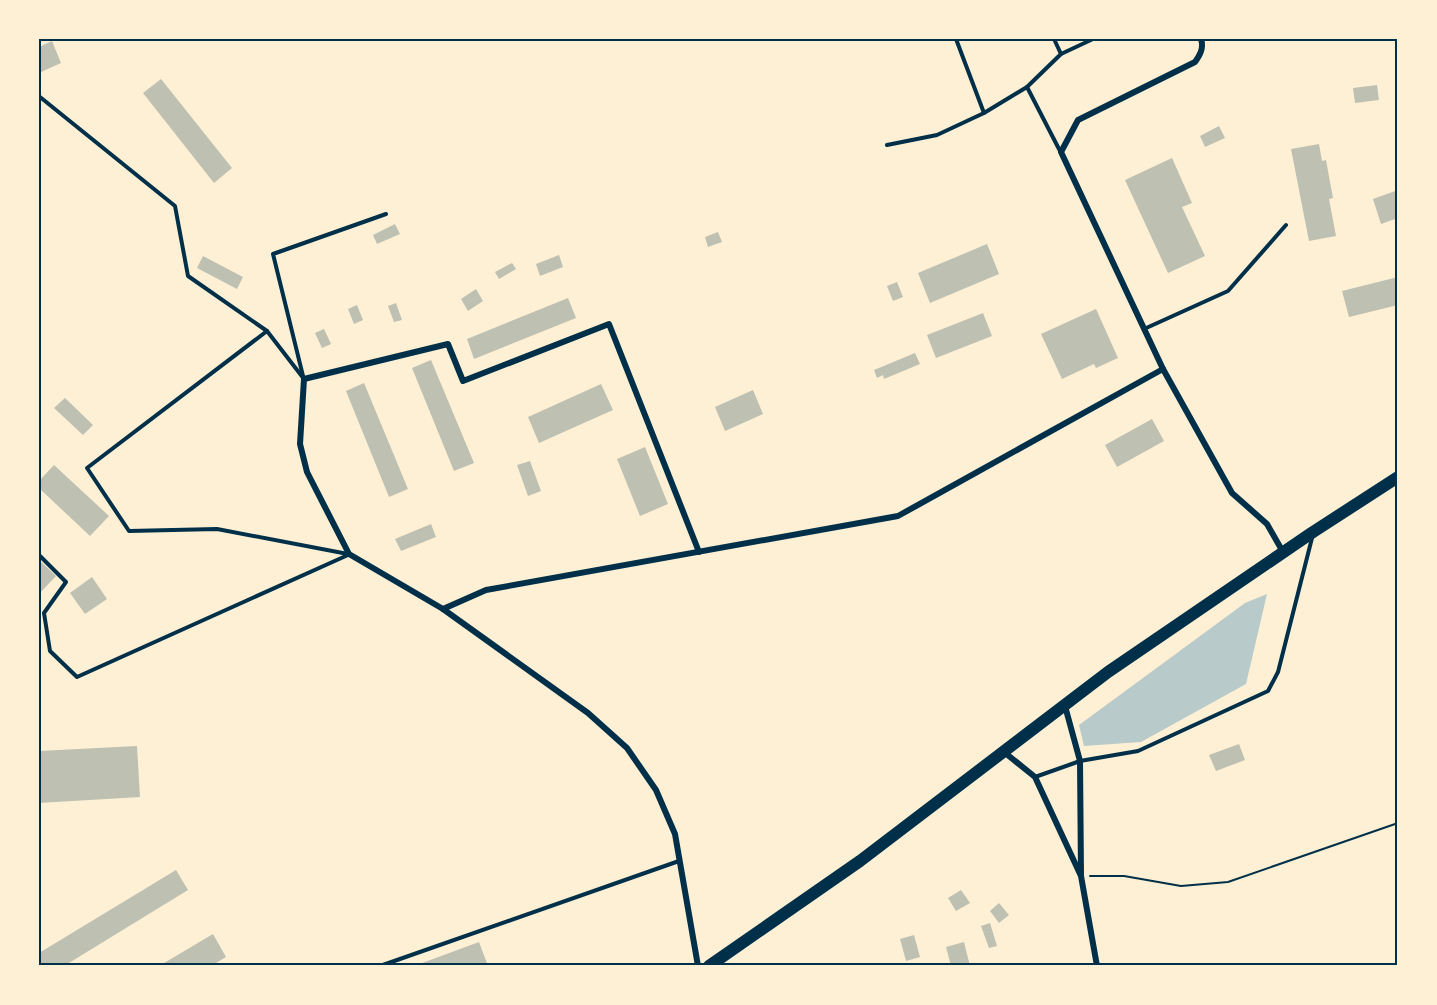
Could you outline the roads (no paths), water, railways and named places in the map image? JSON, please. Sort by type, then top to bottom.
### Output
[{"type":"main road","points":[[709,966],[860,861],[1108,672],[1398,477]]},
{"type":"street","points":[[1201,39],[1203,44],[1201,53],[1195,62],[1078,120],[1061,152],[1163,369],[1232,493],[1266,524],[1283,553]]},
{"type":"street","points":[[698,966],[675,834],[656,790],[627,748],[588,713],[442,609],[349,554],[307,472],[300,444],[304,379],[448,344],[463,381],[609,324],[699,552]]},
{"type":"street","points":[[442,609],[486,590],[898,516],[1163,369]]},
{"type":"street","points":[[1064,705],[1080,761],[1081,876],[1097,966]]},
{"type":"street","points":[[1003,752],[1035,777],[1081,876]]},
{"type":"lane","points":[[956,39],[984,113]]},
{"type":"lane","points":[[1054,39],[1061,54]]},
{"type":"lane","points":[[887,145],[937,135],[984,113],[1027,87],[1061,54],[1093,39]]},
{"type":"lane","points":[[1027,87],[1061,152]]},
{"type":"lane","points":[[40,97],[175,206],[188,276],[267,331],[304,379]]},
{"type":"lane","points":[[304,379],[273,254],[386,214]]},
{"type":"lane","points":[[1144,329],[1228,291],[1286,225]]},
{"type":"lane","points":[[267,331],[87,468],[129,531],[218,529],[349,554]]},
{"type":"lane","points":[[1035,777],[1080,761],[1138,750],[1268,691],[1278,672],[1314,532]]},
{"type":"lane","points":[[39,555],[66,582],[44,613],[50,651],[77,677],[349,554]]},
{"type":"lane","points":[[380,966],[680,861]]}]
